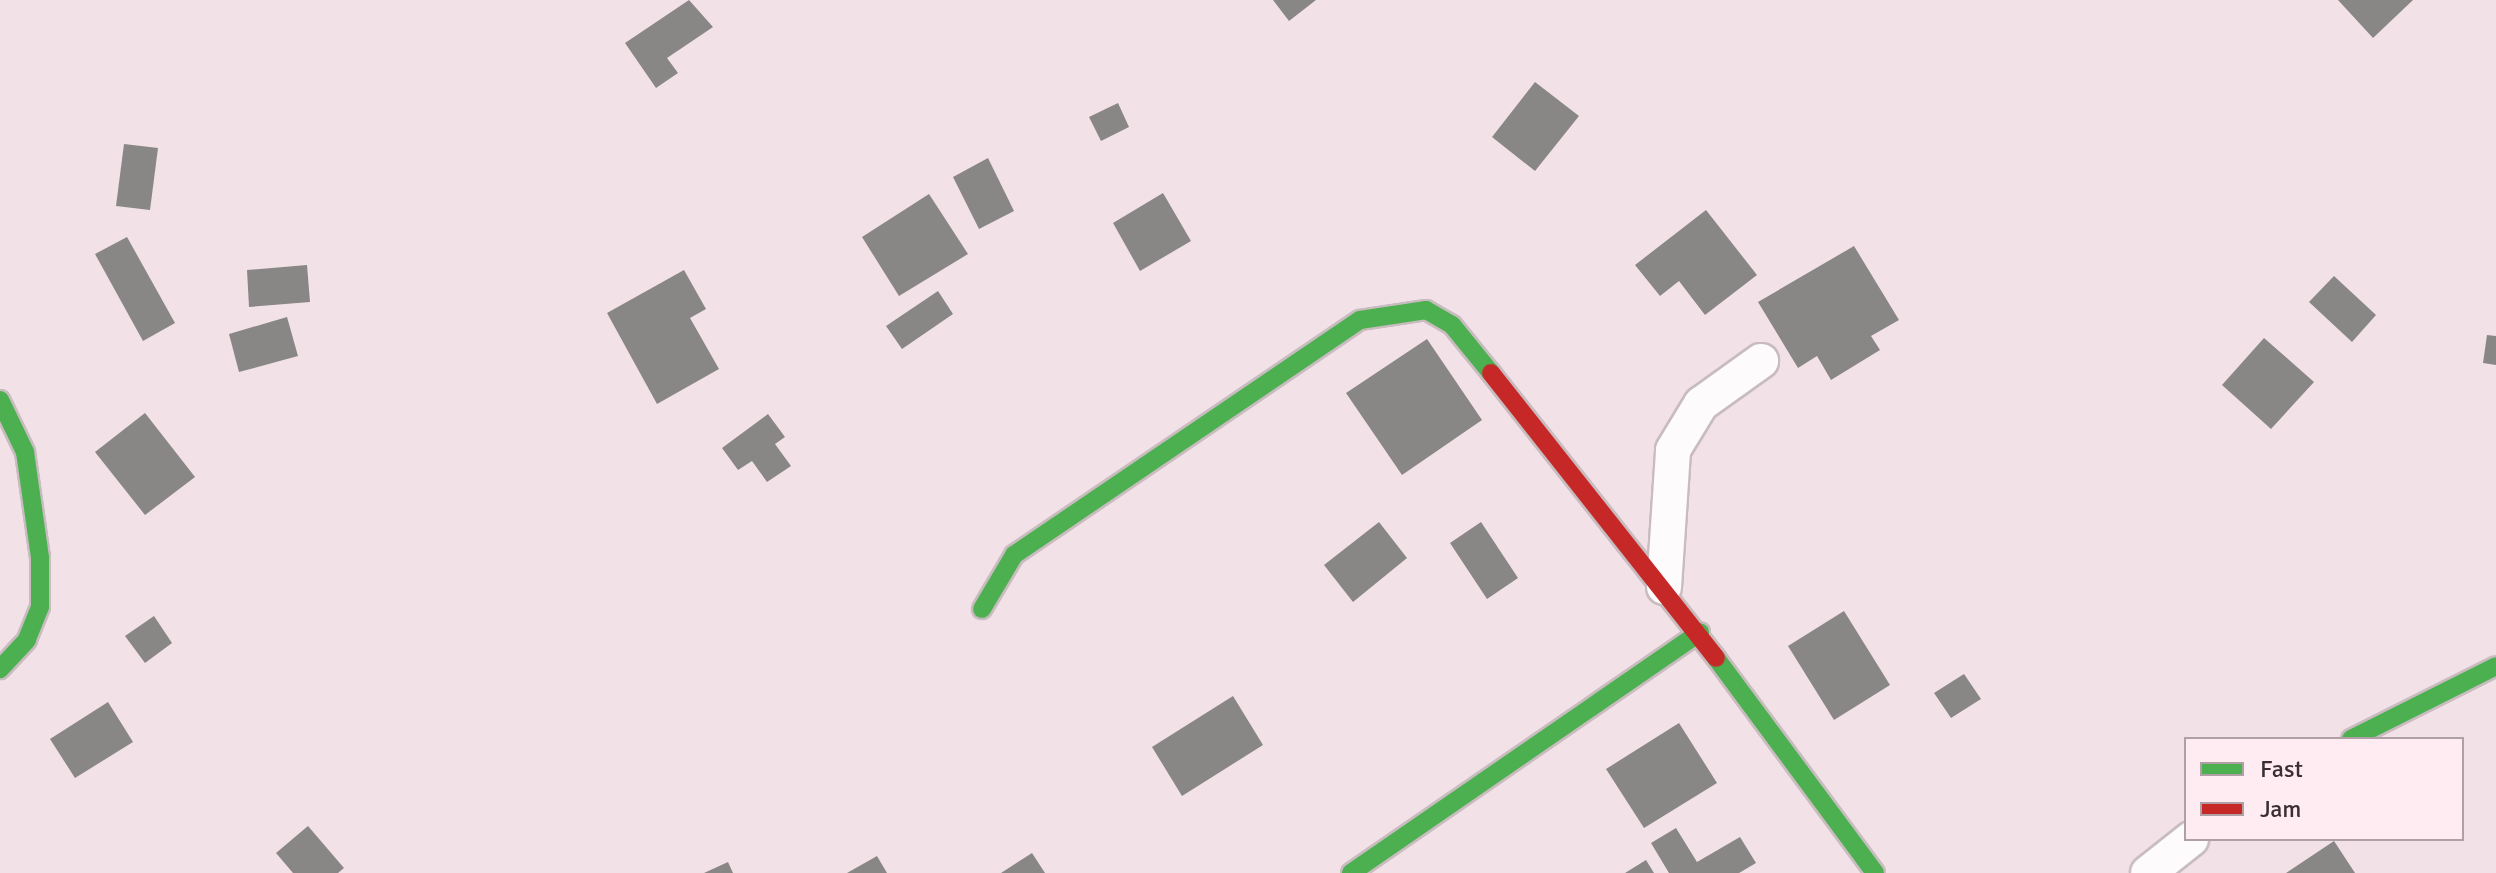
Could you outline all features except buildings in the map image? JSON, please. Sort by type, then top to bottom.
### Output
[{"type":"street","points":[[982,609],[1014,555],[1347,329],[1426,310],[1452,325],[1700,632],[1875,873]]},
{"type":"street","points":[[1664,587],[1673,450],[1701,404],[1761,361]]},
{"type":"street","points":[[0,400],[25,452],[36,510],[40,607],[27,640],[0,669]]},
{"type":"street","points":[[1351,873],[1700,632]]},
{"type":"street","points":[[2355,737],[2496,666]]},
{"type":"street","points":[[2148,873],[2188,841]]},
{"type":"traffic: fast","points":[[982,609],[1014,555],[1360,320],[1426,310],[1452,325],[1491,373]]},
{"type":"traffic: fast","points":[[0,400],[25,452],[40,558],[40,607],[27,640],[0,669]]},
{"type":"traffic: fast","points":[[1351,873],[1700,632]]},
{"type":"traffic: fast","points":[[1716,658],[1875,873]]},
{"type":"traffic: fast","points":[[2355,737],[2496,666]]},
{"type":"traffic: jam","points":[[1491,373],[1716,658]]}]
